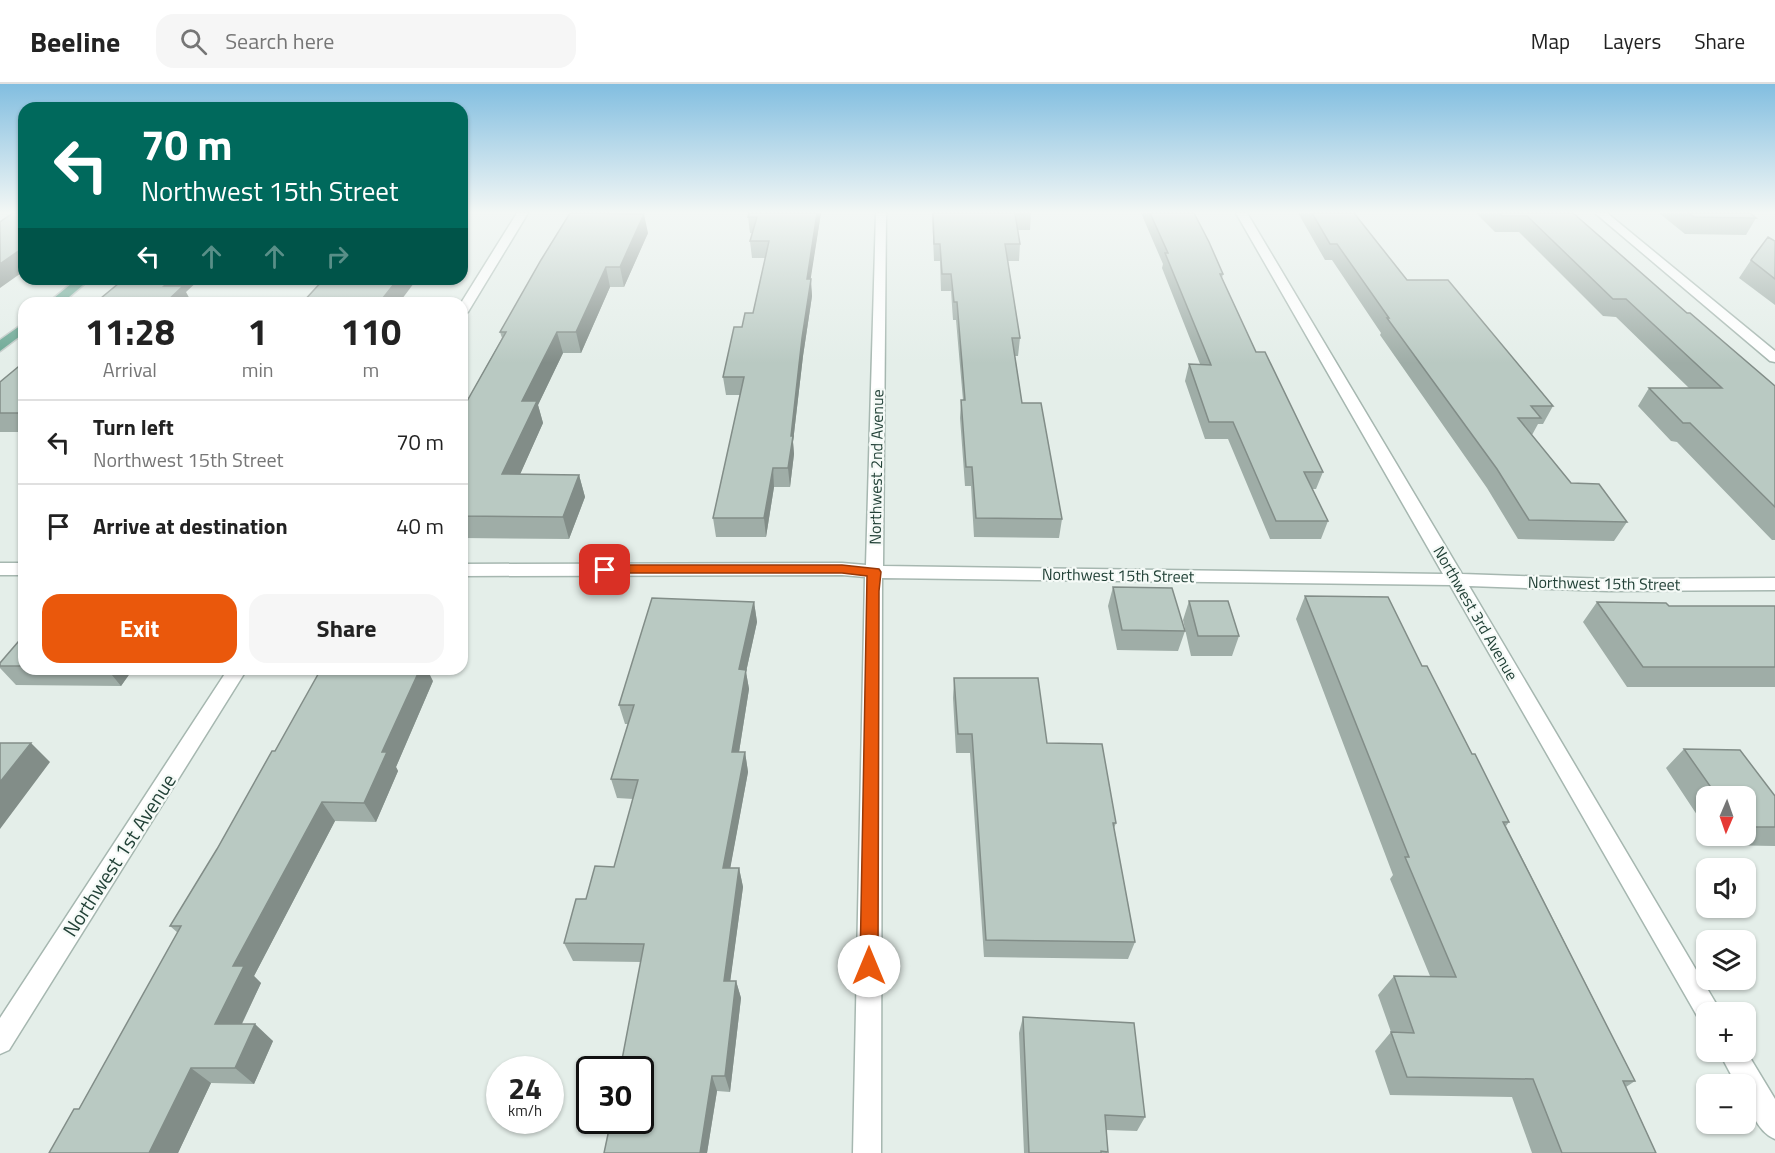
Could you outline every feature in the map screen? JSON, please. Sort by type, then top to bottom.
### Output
[{"type":"main road","points":[[62,297],[76,285]]},
{"type":"main road","points":[[0,347],[18,332]]},
{"type":"street","points":[[468,302],[492,263]]},
{"type":"street","name":"Northwest 2nd Avenue","points":[[867,1153],[872,615],[879,263]]},
{"type":"street","name":"Northwest 3rd Avenue","points":[[1270,263],[1703,1002]]},
{"type":"street","points":[[1660,263],[1775,358]]},
{"type":"street","points":[[0,569],[18,569]]},
{"type":"street","name":"Northwest 15th Street","points":[[468,570],[842,569],[874,572],[1457,580],[1608,585],[1775,584]]},
{"type":"street","name":"Northwest 1st Avenue","points":[[0,1041],[234,675]]},
{"type":"street","points":[[1738,1062],[1775,1125]]},
{"type":"building","points":[[539,263],[622,263],[620,267],[606,267],[576,332],[557,332],[522,401],[537,401],[502,474],[579,475],[563,517],[468,516],[468,399],[506,332],[500,332]]},
{"type":"building","points":[[764,263],[809,263],[807,279],[811,279],[802,338],[788,468],[773,468],[764,518],[713,518],[744,377],[723,377],[734,327],[742,327],[745,313],[753,313]]},
{"type":"building","points":[[941,263],[1008,263],[1020,338],[1012,338],[1022,403],[1041,403],[1062,519],[976,518],[972,467],[966,467],[961,400],[965,400],[957,302],[954,302],[951,274],[942,274]]},
{"type":"building","points":[[1169,263],[1218,263],[1223,274],[1220,274],[1256,352],[1265,352],[1323,472],[1304,472],[1328,521],[1276,521],[1233,422],[1209,422],[1189,364],[1211,365]]},
{"type":"building","points":[[1350,263],[1393,263],[1407,280],[1448,280],[1553,406],[1531,406],[1541,418],[1518,418],[1571,483],[1599,484],[1627,522],[1529,520],[1497,469],[1387,318],[1389,318]]},
{"type":"building","points":[[1576,263],[1630,263],[1775,386],[1775,507],[1690,423],[1683,423],[1649,388],[1722,388],[1626,299],[1613,299]]},
{"type":"building","points":[[1755,263],[1775,263],[1775,279]]},
{"type":"building","points":[[117,285],[183,286],[171,297],[102,297]]},
{"type":"building","points":[[318,285],[393,285],[384,297],[308,297]]},
{"type":"building","points":[[18,367],[18,413],[0,413],[0,382]]},
{"type":"building","points":[[1113,587],[1172,588],[1185,631],[1122,630]]},
{"type":"building","points":[[1305,596],[1388,597],[1422,666],[1427,666],[1472,754],[1475,754],[1509,822],[1503,822],[1635,1081],[1623,1081],[1656,1153],[1562,1153],[1533,1079],[1407,1077],[1391,1032],[1414,1033],[1394,976],[1456,977],[1405,857],[1409,857]]},
{"type":"building","points":[[652,598],[754,602],[739,669],[746,670],[732,752],[745,752],[723,868],[739,868],[724,981],[736,981],[725,1076],[712,1076],[700,1153],[604,1153],[608,1134],[654,1134],[654,1056],[623,1056],[644,944],[564,943],[576,899],[586,899],[595,866],[614,867],[638,780],[611,779],[634,705],[619,705]]},
{"type":"building","points":[[1189,601],[1228,601],[1239,636],[1198,636]]},
{"type":"building","points":[[1597,602],[1666,603],[1669,606],[1775,606],[1775,667],[1643,667]]},
{"type":"building","points":[[18,642],[18,666],[0,666]]},
{"type":"building","points":[[318,675],[417,675],[382,752],[387,752],[364,803],[322,802],[233,966],[244,966],[215,1024],[255,1024],[235,1068],[191,1068],[149,1153],[49,1153],[74,1109],[79,1109],[181,926],[170,926],[217,849],[272,751],[275,751]]},
{"type":"building","points":[[954,678],[1038,678],[1047,743],[1102,744],[1116,823],[1113,823],[1135,942],[986,940],[972,734],[958,734]]},
{"type":"building","points":[[0,743],[31,743],[0,782]]},
{"type":"building","points":[[1684,749],[1740,750],[1775,796],[1775,827],[1756,827],[1756,786],[1710,786]]},
{"type":"building","points":[[1023,1017],[1134,1023],[1145,1117],[1105,1115],[1108,1152],[1029,1153]]},
{"type":"route","points":[[605,570],[842,569],[874,572],[869,966]]}]
